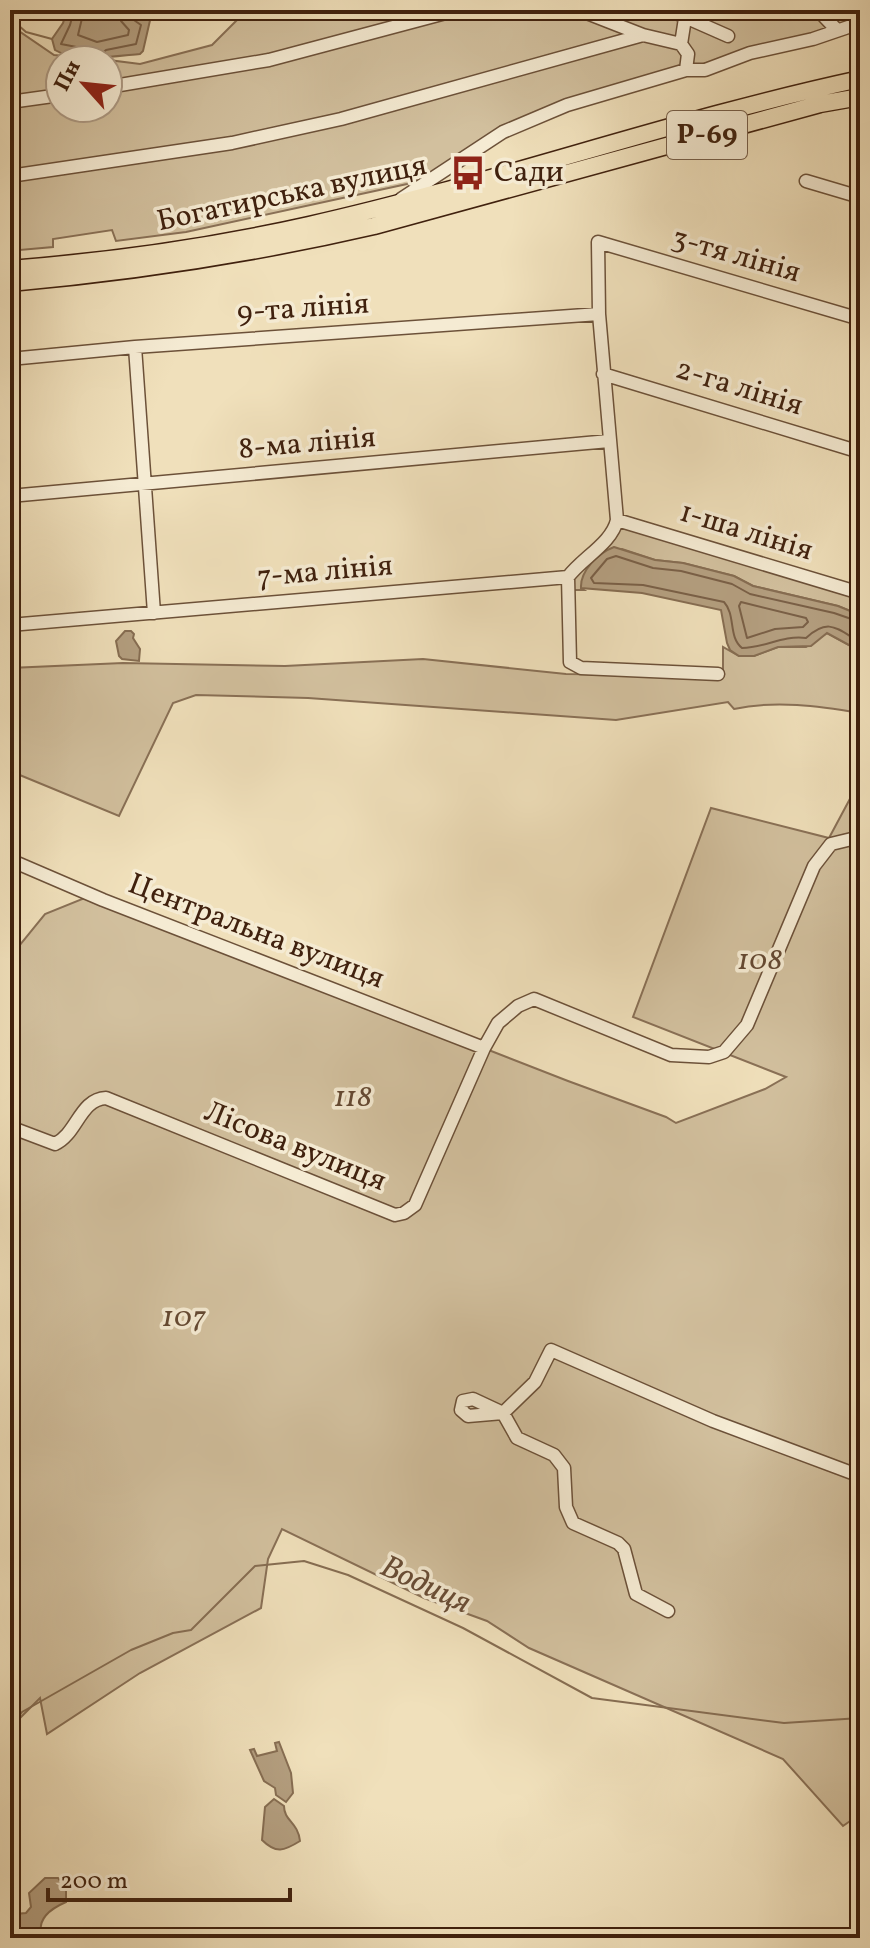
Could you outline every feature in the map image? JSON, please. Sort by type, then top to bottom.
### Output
[{"type":"main road","name":"Богатирська вулиця","points":[[10,269],[96,262],[309,225],[726,111],[860,79]]},
{"type":"main road","name":"Богатирська вулиця","points":[[10,283],[101,275],[210,260],[317,240],[820,104],[860,97]]},
{"type":"street","points":[[124,84],[269,60],[457,10]]},
{"type":"street","points":[[579,10],[643,35],[681,44],[688,54],[686,70]]},
{"type":"street","points":[[669,10],[685,13],[728,36]]},
{"type":"street","points":[[818,10],[836,29]]},
{"type":"street","points":[[681,44],[685,13]]},
{"type":"street","points":[[393,203],[503,132],[567,105],[686,70],[705,70],[750,53],[813,39],[860,23]]},
{"type":"street","points":[[10,176],[232,143],[341,119],[643,35]]},
{"type":"street","points":[[10,102],[44,97]]},
{"type":"street","points":[[806,181],[860,197]]},
{"type":"street","name":"3-тя лінія","points":[[599,314],[598,242],[860,319]]},
{"type":"street","points":[[599,314],[617,520],[614,531],[568,577],[568,657],[575,666],[653,673],[718,674]]},
{"type":"street","name":"9-та лінія","points":[[10,359],[135,347],[599,314]]},
{"type":"street","points":[[135,347],[154,613]]},
{"type":"street","name":"2-га лінія","points":[[603,374],[860,452]]},
{"type":"street","name":"8-ма лінія","points":[[10,496],[609,441]]},
{"type":"street","name":"1-ша лінія","points":[[617,520],[860,593]]},
{"type":"street","name":"7-ма лінія","points":[[10,625],[568,577]]},
{"type":"street","points":[[484,1048],[498,1023],[518,1006],[534,999],[657,1051],[687,1058],[709,1057],[724,1052],[747,1025],[814,866],[831,844],[860,837]]},
{"type":"street","name":"Центральна вулиця","points":[[10,860],[103,900],[484,1048]]},
{"type":"street","name":"Лісова вулиця","points":[[10,1127],[55,1144],[66,1138],[87,1106],[106,1098],[395,1215],[415,1205],[484,1048]]},
{"type":"street","points":[[668,1611],[636,1594],[624,1549],[618,1543],[573,1523],[566,1507],[564,1468],[554,1455],[517,1438],[503,1413],[535,1382],[551,1350],[713,1421],[860,1476]]},
{"type":"green space","points":[[247,10],[860,10],[860,21],[556,104],[433,174],[407,184],[186,232],[116,241],[112,230],[53,239],[53,247],[20,250],[19,245],[10,246],[10,25],[44,48],[44,124],[124,124],[124,62],[140,64],[212,45]]},
{"type":"green space","points":[[629,526],[860,596],[860,615],[838,606],[753,586],[734,576],[683,563],[655,560],[622,549],[602,553],[587,569],[581,588],[584,590],[571,590],[583,563],[622,528]]},
{"type":"green space","points":[[827,633],[860,651],[860,713],[781,704],[734,709],[728,702],[616,720],[308,698],[196,695],[173,703],[119,816],[10,771],[10,668],[123,663],[285,666],[423,659],[566,674],[723,676],[723,647],[739,656],[754,656],[778,647],[806,647]]},
{"type":"green space","points":[[860,780],[860,1814],[843,1826],[783,1759],[529,1648],[487,1621],[424,1598],[282,1529],[268,1559],[261,1608],[140,1673],[47,1734],[40,1698],[10,1728],[10,957],[45,914],[92,895],[676,1123],[765,1089],[786,1077],[633,1017],[711,808],[829,838]]},
{"type":"water","points":[[67,10],[115,10],[151,16],[143,51],[124,56],[124,44],[53,44],[52,39],[63,23]]},
{"type":"water","points":[[614,547],[655,560],[683,563],[734,576],[753,586],[838,606],[860,615],[860,651],[827,633],[811,646],[778,647],[754,656],[739,656],[730,650],[727,643],[721,610],[642,593],[581,588],[583,575],[591,563]]},
{"type":"water","points":[[125,631],[134,634],[133,638],[140,649],[139,661],[119,656],[116,641]]},
{"type":"water","points":[[279,1742],[291,1773],[293,1793],[286,1802],[276,1795],[275,1788],[264,1781],[250,1750],[254,1749],[257,1756],[277,1751],[275,1743]]},
{"type":"water","points":[[274,1799],[284,1806],[299,1835],[300,1841],[285,1849],[276,1849],[262,1840],[265,1807]]},
{"type":"water","points":[[45,1878],[58,1878],[66,1889],[66,1902],[43,1920],[42,1938],[10,1938],[10,1919],[15,1914],[26,1913],[31,1907],[29,1893]]},
{"type":"waterway","points":[[10,18],[26,32],[52,39]]},
{"type":"waterway","name":"Водиця","points":[[10,1728],[22,1712],[131,1650],[173,1633],[191,1630],[255,1566],[304,1561],[348,1575],[463,1628],[592,1698],[784,1723],[860,1718]]},
{"type":"place","name":"Сади","points":[[468,173]]},
{"type":"park label","name":"108","points":[[760,961]]},
{"type":"park label","name":"118","points":[[353,1098]]},
{"type":"park label","name":"107","points":[[184,1318]]}]
